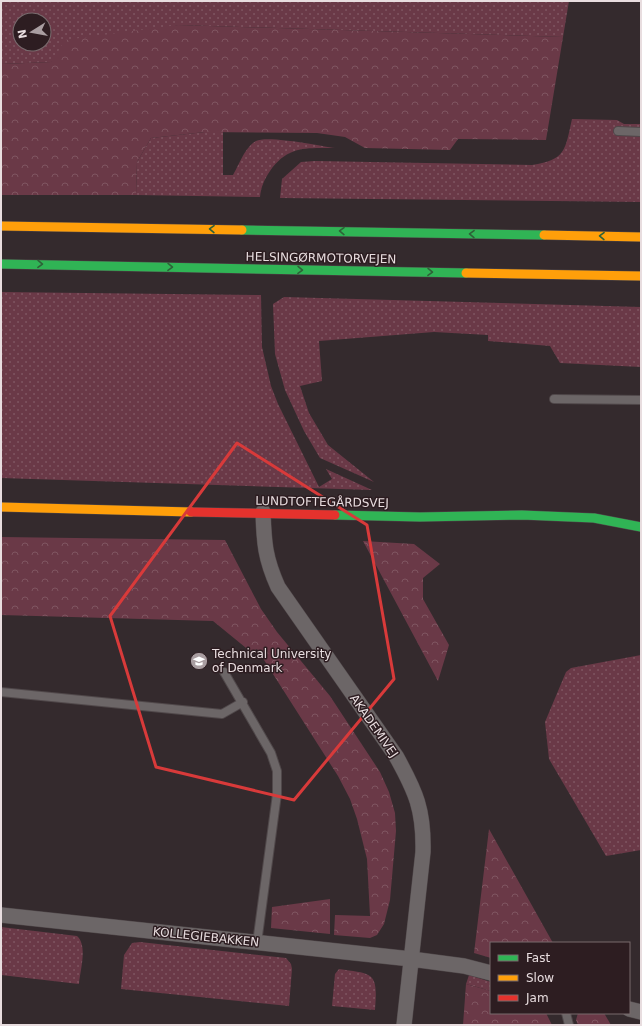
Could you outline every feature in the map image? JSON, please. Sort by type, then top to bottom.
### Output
[{"type":"main road","points":[[1,226],[641,237]]},
{"type":"main road","name":"HELSINGØRMOTORVEJEN","points":[[1,264],[641,276]]},
{"type":"main road","name":"LUNDTOFTEGÅRDSVEJ","points":[[1,507],[264,512],[420,517],[538,515],[594,518],[641,527]]},
{"type":"street","name":"AKADEMIVEJ","points":[[264,512],[264,548],[269,567],[278,587],[396,756],[412,786],[421,808],[424,829],[423,852],[404,1025]]},
{"type":"street","name":"KOLLEGIEBAKKEN","points":[[1,915],[411,959]]},
{"type":"street","points":[[411,959],[459,965],[490,974]]},
{"type":"street","points":[[630,1008],[641,1012]]},
{"type":"lane","points":[[618,131],[641,132]]},
{"type":"lane","points":[[554,399],[641,400]]},
{"type":"lane","points":[[224,672],[271,752],[277,771],[277,794],[257,943]]},
{"type":"lane","points":[[1,692],[222,714],[243,702]]},
{"type":"lane","points":[[566,1014],[568,1025]]},
{"type":"highlighted area","points":[[237,443],[367,525],[394,679],[294,800],[156,767],[110,616]]},
{"type":"green space","points":[[1,1],[569,1],[563,37],[178,25],[51,62],[1,64]]},
{"type":"green space","points":[[178,25],[563,37],[546,140],[458,139],[450,150],[365,148],[345,137],[317,133],[205,132],[151,138],[137,162],[136,195],[1,195],[1,64],[51,62],[65,40]]},
{"type":"green space","points":[[572,119],[617,120],[624,124],[641,124],[641,202],[280,198],[282,179],[301,162],[532,165],[543,163],[552,160],[562,152],[568,139]]},
{"type":"green space","points":[[205,132],[223,132],[223,175],[233,175],[249,147],[256,141],[262,139],[307,143],[335,148],[307,148],[291,152],[284,156],[268,174],[264,181],[260,197],[136,195],[137,162],[151,138]]},
{"type":"green space","points":[[1,292],[261,295],[262,347],[271,386],[278,404],[319,487],[332,479],[326,469],[372,490],[1,478]]},
{"type":"green space","points":[[284,297],[641,307],[641,367],[560,363],[550,346],[488,341],[488,335],[434,332],[319,341],[322,381],[300,386],[309,413],[328,445],[374,482],[320,458],[304,431],[285,390],[275,354],[273,304]]},
{"type":"green space","points":[[1,537],[225,540],[261,609],[277,632],[330,696],[380,772],[389,792],[395,813],[396,831],[390,900],[384,924],[377,935],[370,938],[334,935],[335,915],[370,916],[367,859],[357,819],[350,799],[338,776],[257,649],[251,652],[213,621],[1,615]]},
{"type":"green space","points":[[363,541],[414,544],[440,564],[423,578],[423,599],[449,645],[438,681]]},
{"type":"green space","points":[[641,655],[641,850],[606,856],[549,759],[545,722],[566,672],[571,668]]},
{"type":"green space","points":[[489,829],[552,942],[490,942],[490,958],[474,953]]},
{"type":"green space","points":[[330,899],[330,934],[271,928],[272,907]]},
{"type":"green space","points":[[1,927],[77,936],[80,940],[83,952],[79,984],[1,975]]},
{"type":"green space","points":[[140,942],[286,958],[291,964],[292,969],[289,1006],[121,989],[124,955],[132,943]]},
{"type":"green space","points":[[339,969],[360,972],[371,977],[376,988],[375,1010],[332,1006],[335,974]]},
{"type":"green space","points":[[469,975],[490,982],[490,991],[466,984]]},
{"type":"green space","points":[[466,984],[490,991],[490,1014],[546,1014],[552,1025],[463,1025]]},
{"type":"green space","points":[[578,1014],[605,1014],[611,1025],[578,1025],[576,1020]]},
{"type":"traffic: fast","points":[[242,230],[544,235]]},
{"type":"traffic: fast","points":[[1,264],[466,273]]},
{"type":"traffic: fast","points":[[335,515],[420,517],[522,515],[594,518],[641,527]]},
{"type":"traffic: slow","points":[[1,226],[242,230]]},
{"type":"traffic: slow","points":[[544,235],[641,237]]},
{"type":"traffic: slow","points":[[466,273],[641,276]]},
{"type":"traffic: slow","points":[[1,507],[191,512]]},
{"type":"traffic: jam","points":[[191,512],[335,515]]},
{"type":"place","name":"Technical University of Denmark","points":[[199,661]]}]
